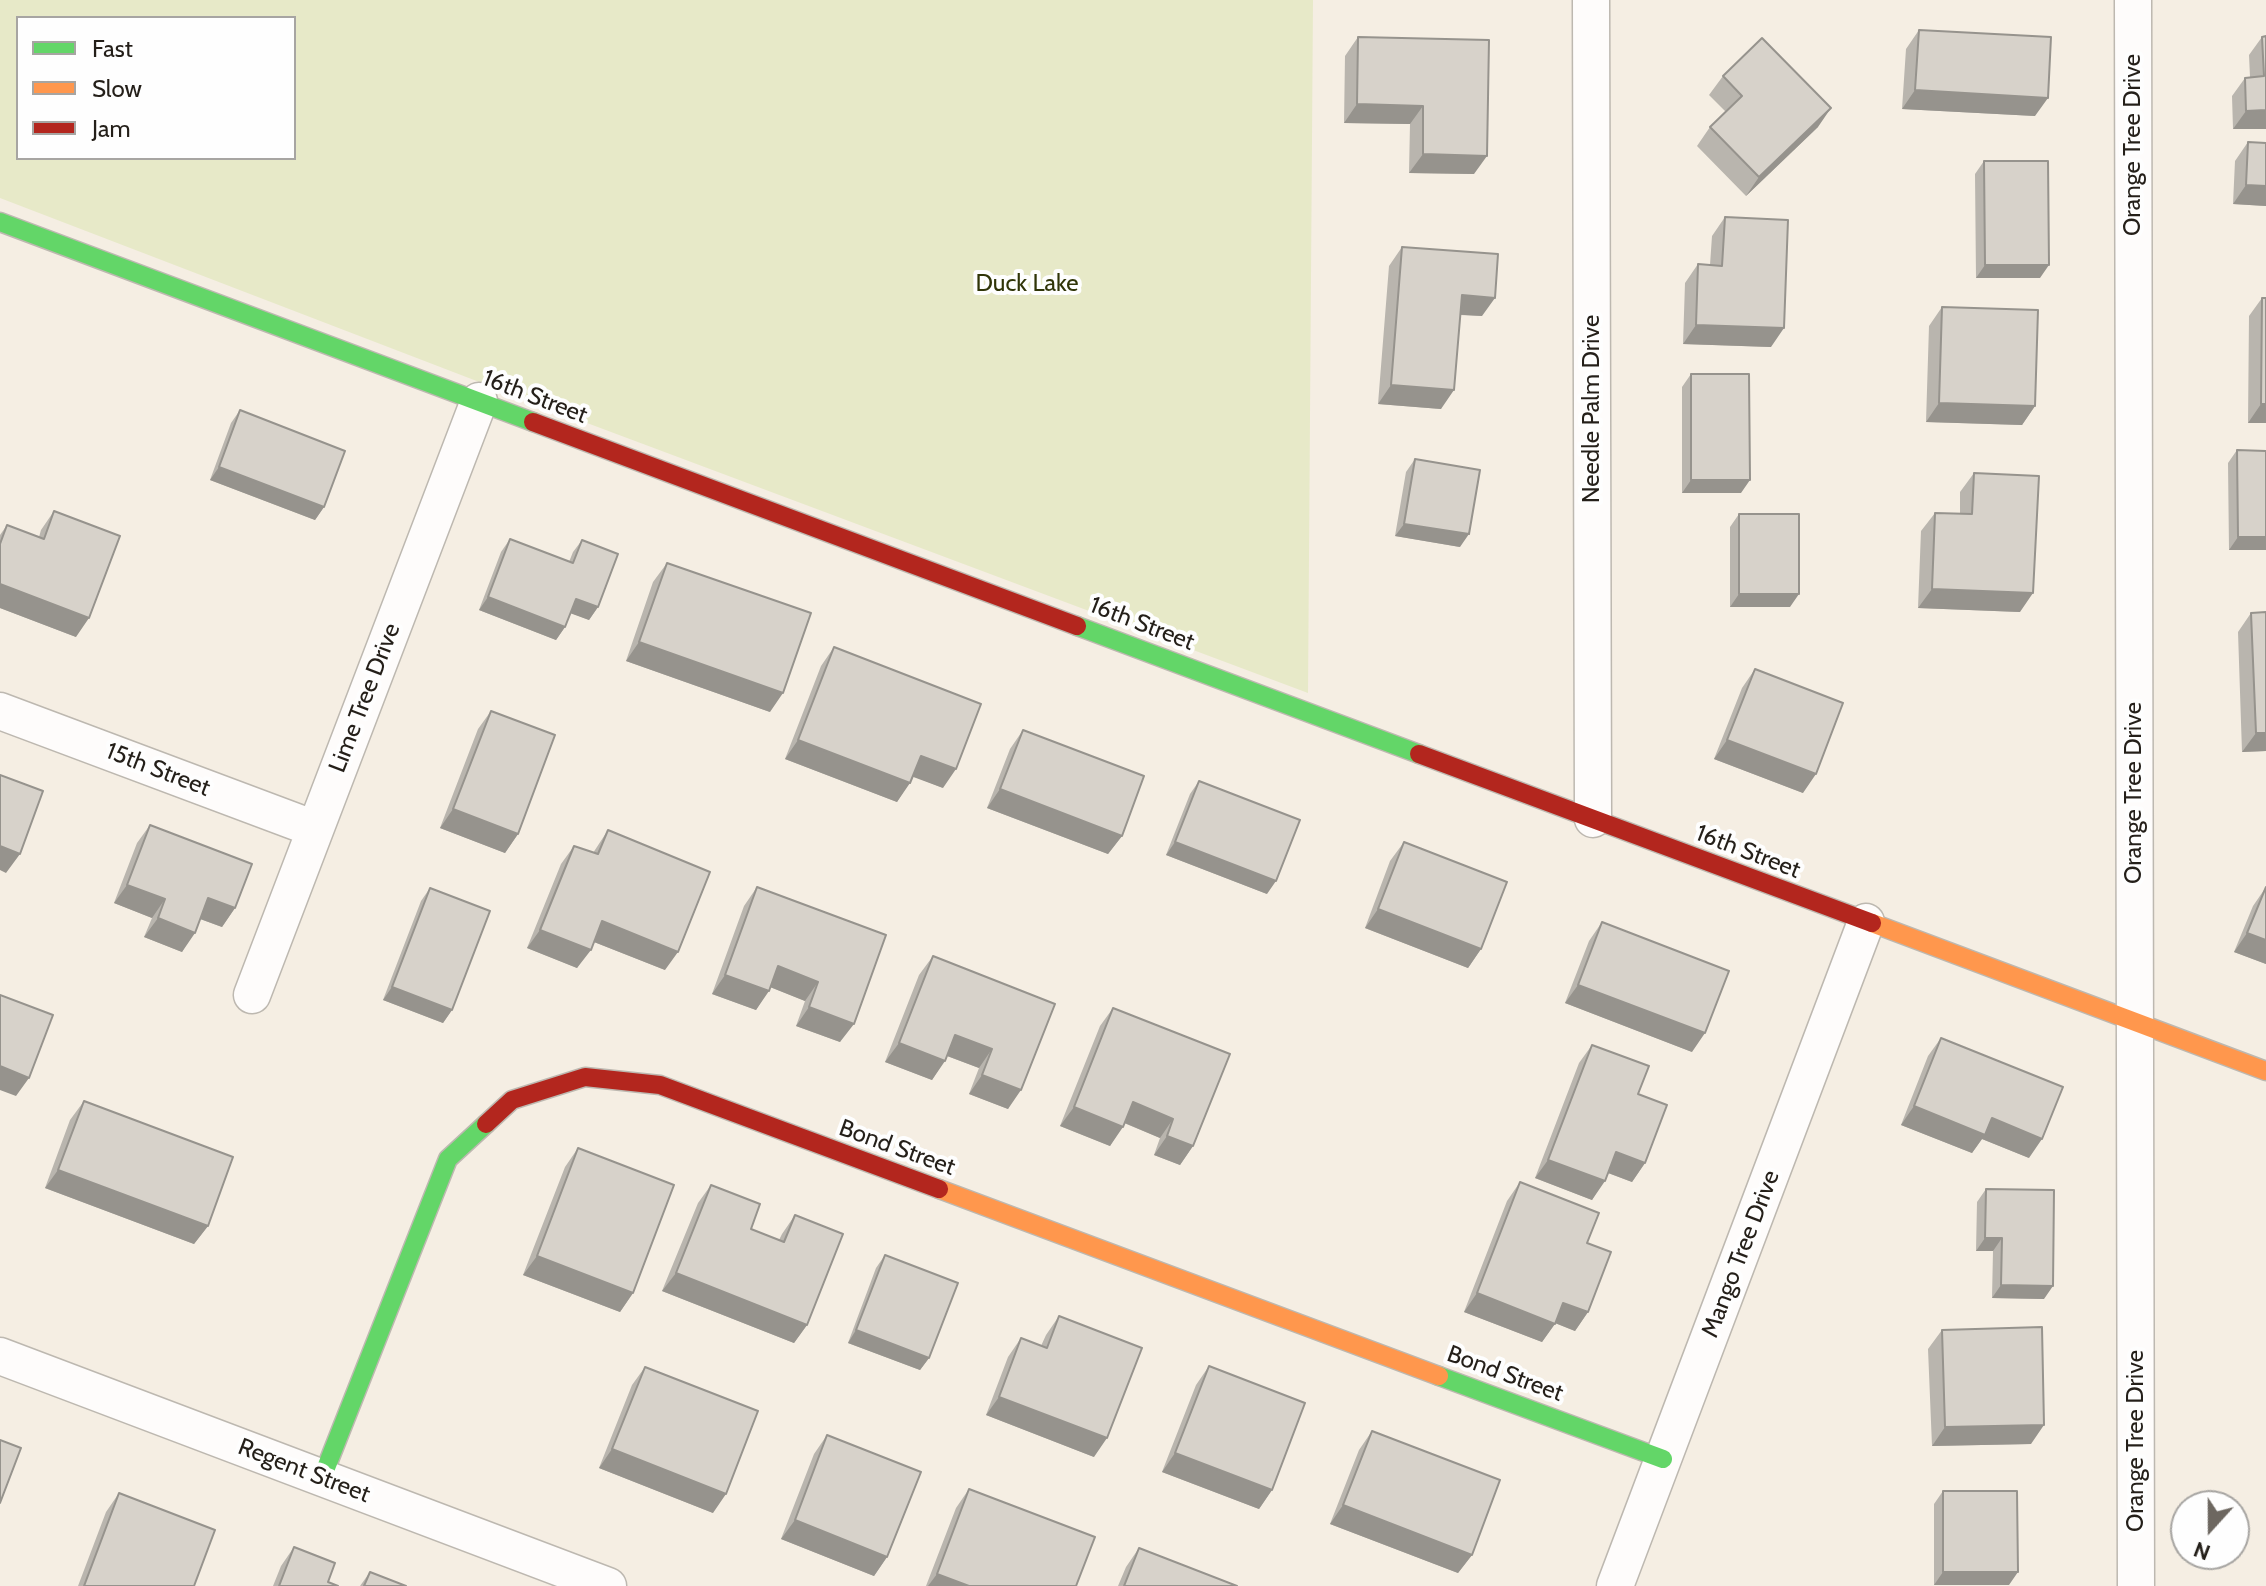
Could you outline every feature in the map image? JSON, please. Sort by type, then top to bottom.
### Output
[{"type":"street","name":"Needle Palm Drive","points":[[1591,0],[1593,819]]},
{"type":"street","name":"Orange Tree Drive","points":[[2133,0],[2136,1586]]},
{"type":"street","name":"16th Street","points":[[0,222],[2266,1071]]},
{"type":"street","name":"Lime Tree Drive","points":[[252,995],[479,401]]},
{"type":"street","name":"15th Street","points":[[0,711],[315,829]]},
{"type":"street","name":"Mango Tree Drive","points":[[1615,1586],[1866,922]]},
{"type":"street","name":"Bond Street","points":[[322,1478],[448,1159],[512,1100],[585,1077],[660,1085],[1663,1459]]},
{"type":"street","name":"Regent Street","points":[[0,1356],[608,1586]]},
{"type":"green space","name":"Duck Lake","points":[[0,0],[1313,0],[1308,693],[547,408],[0,198]]},
{"type":"building","points":[[1919,30],[2051,37],[2048,98],[1915,90]]},
{"type":"building","points":[[2266,36],[2266,110],[2246,111],[2245,78],[2264,76],[2262,37]]},
{"type":"building","points":[[1358,37],[1489,40],[1487,156],[1423,154],[1423,106],[1357,104]]},
{"type":"building","points":[[1762,38],[1831,108],[1759,177],[1710,127],[1742,96],[1723,76]]},
{"type":"building","points":[[2248,142],[2266,143],[2266,186],[2246,185]]},
{"type":"building","points":[[1984,161],[2048,161],[2049,265],[1985,265]]},
{"type":"building","points":[[1725,217],[1788,220],[1784,328],[1696,325],[1698,264],[1722,266]]},
{"type":"building","points":[[1402,247],[1498,254],[1495,298],[1462,295],[1454,390],[1391,385]]},
{"type":"building","points":[[2262,298],[2266,298],[2266,404],[2261,404]]},
{"type":"building","points":[[1942,307],[2038,310],[2035,406],[1939,403]]},
{"type":"building","points":[[1691,374],[1749,374],[1750,480],[1691,480]]},
{"type":"building","points":[[240,410],[345,451],[324,507],[219,467]]},
{"type":"building","points":[[2237,450],[2266,451],[2266,537],[2238,537]]},
{"type":"building","points":[[1415,459],[1480,470],[1469,534],[1404,524]]},
{"type":"building","points":[[1974,473],[2039,476],[2033,593],[1932,589],[1935,513],[1972,514]]},
{"type":"building","points":[[54,511],[120,536],[89,618],[0,584],[0,544],[7,525],[44,539]]},
{"type":"building","points":[[1739,514],[1799,514],[1799,594],[1739,594]]},
{"type":"building","points":[[510,539],[573,563],[582,540],[618,554],[598,607],[576,599],[565,627],[488,597]]},
{"type":"building","points":[[667,563],[811,613],[783,693],[639,642]]},
{"type":"building","points":[[2266,612],[2266,733],[2256,733],[2251,613]]},
{"type":"building","points":[[834,647],[981,704],[956,769],[921,756],[910,783],[798,740]]},
{"type":"building","points":[[1755,669],[1843,703],[1816,774],[1727,740]]},
{"type":"building","points":[[491,711],[555,735],[518,834],[453,809]]},
{"type":"building","points":[[1023,730],[1144,776],[1122,836],[1000,789]]},
{"type":"building","points":[[0,775],[43,791],[20,854],[0,846]]},
{"type":"building","points":[[1199,781],[1300,820],[1276,881],[1175,842]]},
{"type":"building","points":[[150,825],[252,864],[235,908],[208,898],[195,933],[158,918],[165,899],[127,885]]},
{"type":"building","points":[[608,830],[710,872],[678,952],[602,921],[591,950],[540,930],[574,846],[598,854]]},
{"type":"building","points":[[1404,842],[1507,882],[1481,949],[1378,909]]},
{"type":"building","points":[[757,887],[886,935],[854,1024],[809,1007],[818,982],[778,966],[769,991],[725,975]]},
{"type":"building","points":[[2266,887],[2266,940],[2247,933]]},
{"type":"building","points":[[430,888],[490,911],[452,1010],[392,987]]},
{"type":"building","points":[[1602,922],[1729,971],[1705,1033],[1578,985]]},
{"type":"building","points":[[933,956],[1055,1004],[1021,1090],[982,1075],[992,1049],[955,1035],[945,1061],[899,1043]]},
{"type":"building","points":[[0,995],[53,1015],[29,1078],[0,1066]]},
{"type":"building","points":[[1113,1008],[1230,1054],[1193,1146],[1167,1136],[1173,1119],[1133,1102],[1123,1127],[1074,1107]]},
{"type":"building","points":[[1941,1038],[2063,1087],[2042,1139],[1992,1118],[1985,1135],[1914,1106]]},
{"type":"building","points":[[1592,1045],[1649,1066],[1638,1094],[1667,1105],[1645,1163],[1616,1152],[1605,1181],[1548,1160]]},
{"type":"building","points":[[84,1101],[233,1157],[208,1226],[58,1170]]},
{"type":"building","points":[[578,1148],[674,1185],[633,1293],[537,1256]]},
{"type":"building","points":[[1520,1182],[1599,1213],[1587,1243],[1611,1252],[1588,1312],[1563,1303],[1555,1324],[1477,1293]]},
{"type":"building","points":[[711,1185],[760,1204],[751,1229],[784,1242],[795,1215],[843,1234],[807,1325],[676,1273]]},
{"type":"building","points":[[1986,1189],[2054,1190],[2053,1286],[2001,1285],[2002,1238],[1985,1238]]},
{"type":"building","points":[[885,1255],[958,1283],[929,1358],[856,1330]]},
{"type":"building","points":[[1059,1316],[1142,1348],[1107,1438],[999,1397],[1021,1338],[1047,1348]]},
{"type":"building","points":[[2042,1327],[2044,1425],[1945,1427],[1942,1330]]},
{"type":"building","points":[[1209,1366],[1305,1403],[1272,1490],[1175,1453]]},
{"type":"building","points":[[645,1367],[758,1411],[726,1494],[612,1449]]},
{"type":"building","points":[[1372,1431],[1500,1480],[1472,1555],[1343,1505]]},
{"type":"building","points":[[827,1435],[921,1472],[887,1557],[795,1520]]},
{"type":"building","points":[[0,1440],[21,1448],[0,1503]]},
{"type":"building","points":[[969,1489],[1095,1537],[1076,1586],[969,1586],[937,1574]]},
{"type":"building","points":[[1943,1491],[2017,1491],[2018,1572],[1943,1572]]},
{"type":"building","points":[[119,1493],[215,1530],[194,1586],[84,1586]]},
{"type":"building","points":[[294,1547],[335,1563],[328,1582],[338,1586],[279,1586]]},
{"type":"building","points":[[1139,1548],[1237,1586],[1124,1586]]},
{"type":"building","points":[[370,1572],[406,1586],[364,1586]]},
{"type":"traffic: fast","points":[[0,222],[533,422]]},
{"type":"traffic: fast","points":[[1077,626],[1419,754]]},
{"type":"traffic: fast","points":[[322,1478],[448,1159],[486,1124]]},
{"type":"traffic: fast","points":[[1439,1376],[1663,1459]]},
{"type":"traffic: slow","points":[[1872,923],[2266,1071]]},
{"type":"traffic: slow","points":[[939,1189],[1439,1376]]},
{"type":"traffic: jam","points":[[533,422],[1077,626]]},
{"type":"traffic: jam","points":[[1419,754],[1872,923]]},
{"type":"traffic: jam","points":[[486,1124],[512,1100],[585,1077],[660,1085],[939,1189]]}]
